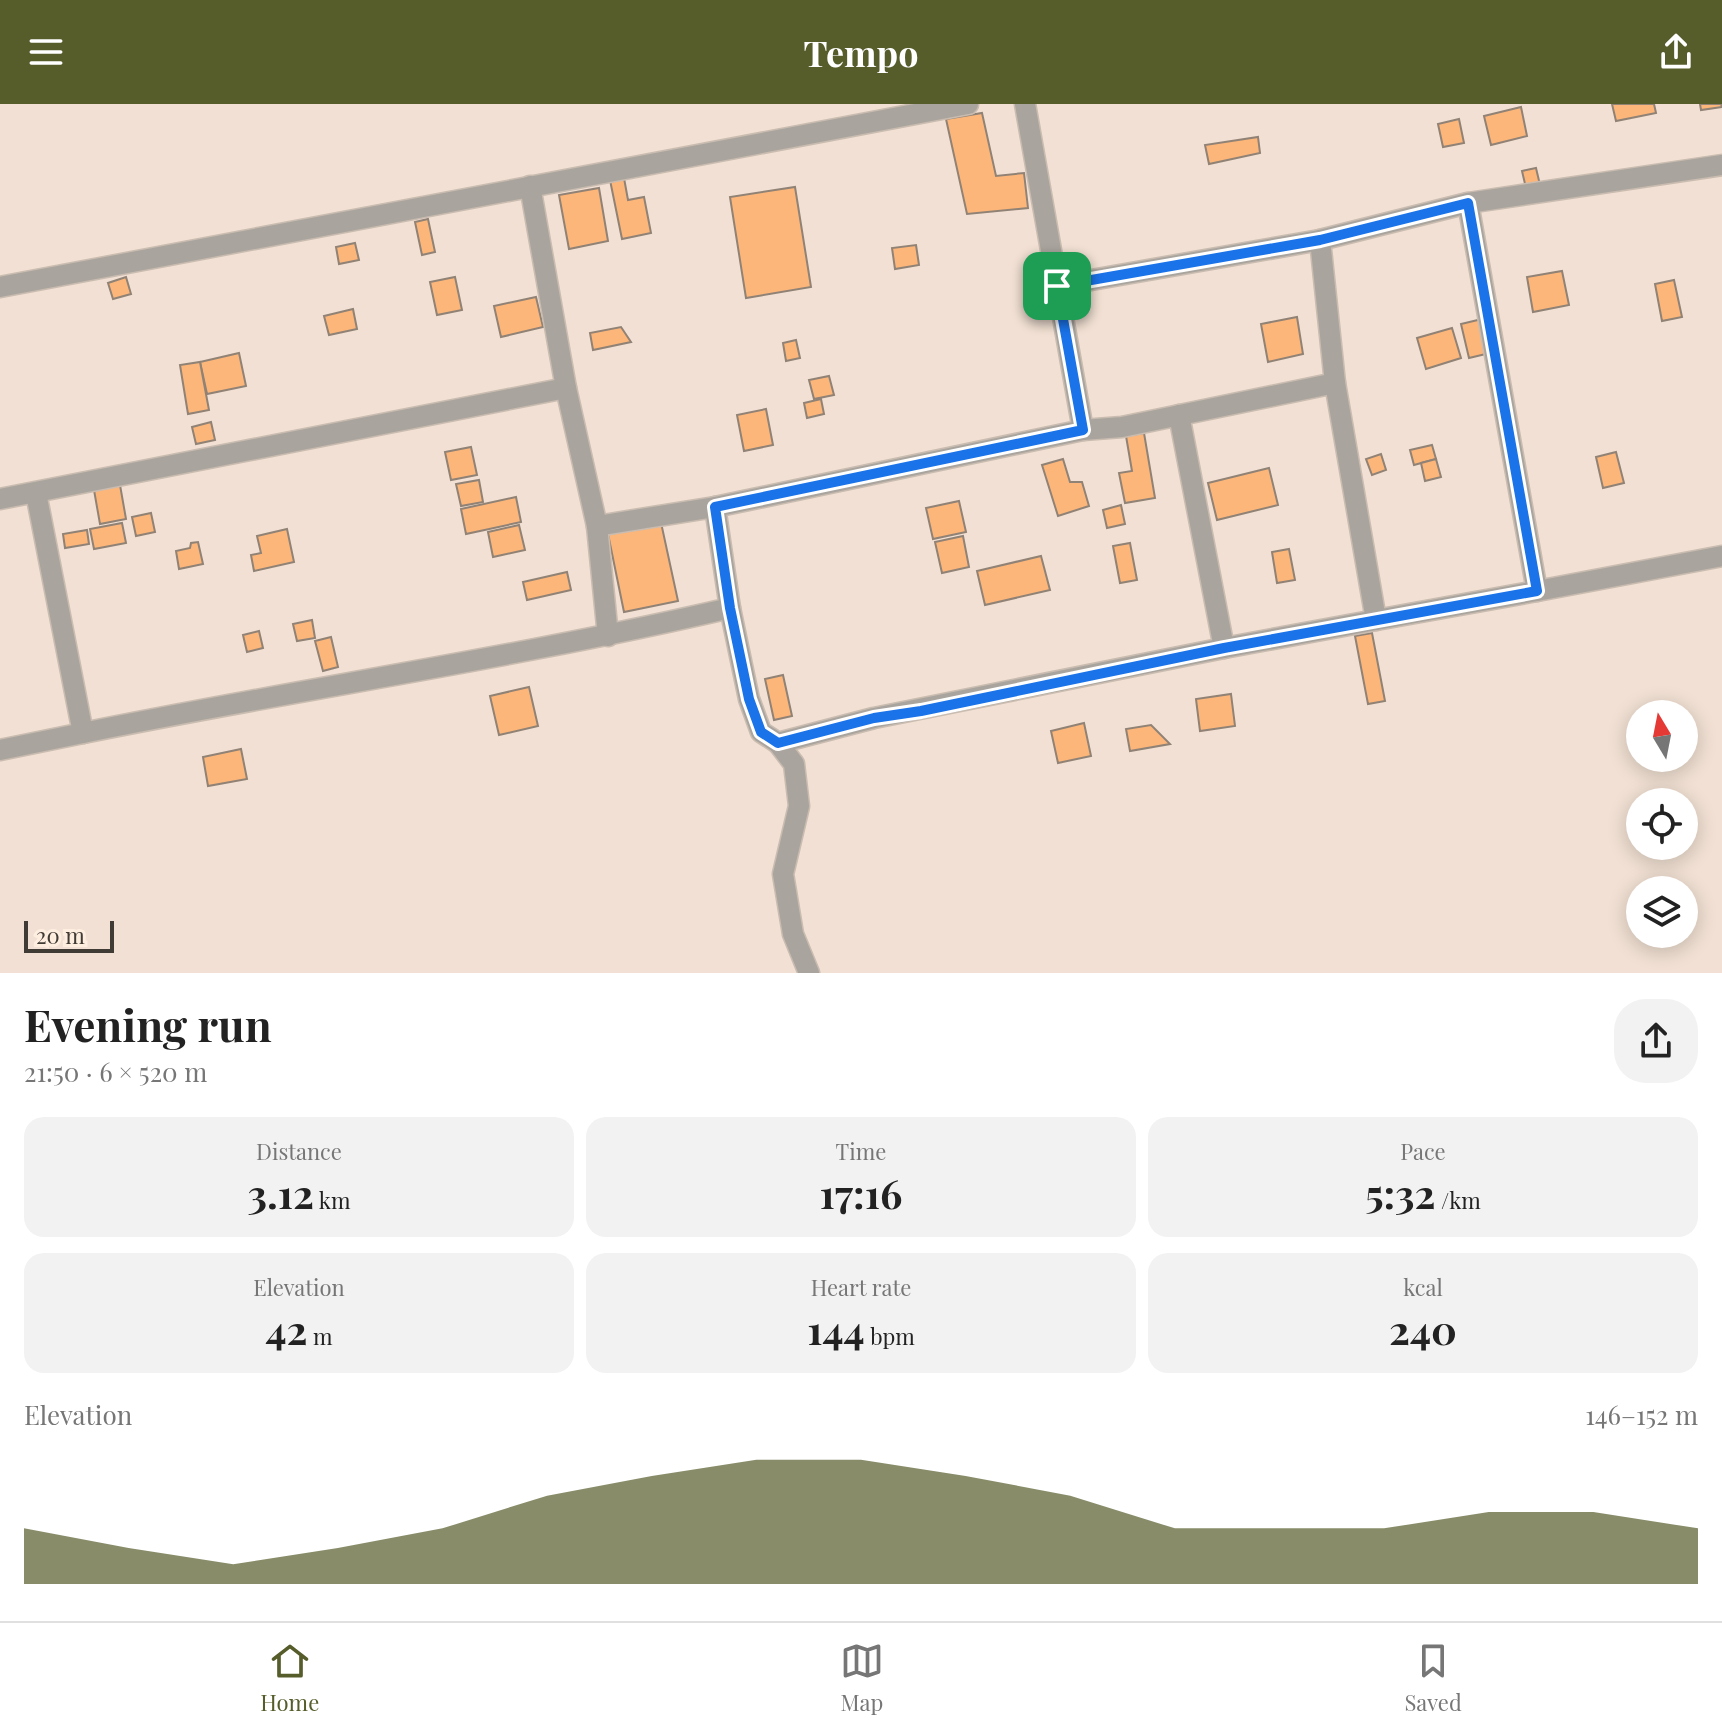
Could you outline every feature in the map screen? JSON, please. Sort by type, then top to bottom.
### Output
[{"type":"street","points":[[0,287],[968,104]]},
{"type":"street","points":[[1025,104],[1083,430]]},
{"type":"street","points":[[1057,286],[1320,240],[1468,203],[1722,165]]},
{"type":"street","points":[[530,186],[566,388],[597,526],[608,636]]},
{"type":"street","points":[[1468,203],[1537,591]]},
{"type":"street","points":[[1320,240],[1335,383],[1376,620]]},
{"type":"street","points":[[597,526],[715,507],[1083,430],[1122,427],[1335,383]]},
{"type":"street","points":[[0,499],[566,388]]},
{"type":"street","points":[[1179,415],[1224,648]]},
{"type":"street","points":[[36,493],[83,733]]},
{"type":"street","points":[[715,507],[730,608],[749,699],[761,732],[778,743],[794,764],[799,806],[783,874],[793,934],[809,973]]},
{"type":"street","points":[[778,743],[874,718],[1224,648],[1722,556]]},
{"type":"street","points":[[0,750],[264,697],[608,636],[730,608]]},
{"type":"building","points":[[1612,104],[1654,104],[1656,113],[1616,121]]},
{"type":"building","points":[[1700,104],[1721,104],[1722,107],[1701,110]]},
{"type":"building","points":[[1521,107],[1527,136],[1491,145],[1484,116]]},
{"type":"building","points":[[982,113],[996,176],[1024,173],[1028,208],[967,214],[946,119]]},
{"type":"building","points":[[1459,119],[1464,143],[1443,147],[1438,124]]},
{"type":"building","points":[[1258,137],[1260,153],[1209,164],[1205,145]]},
{"type":"building","points":[[1536,168],[1540,185],[1526,188],[1522,171]]},
{"type":"building","points":[[624,178],[628,200],[644,197],[651,233],[622,239],[610,180]]},
{"type":"building","points":[[795,187],[811,287],[746,298],[730,197]]},
{"type":"building","points":[[599,188],[608,241],[569,249],[559,195]]},
{"type":"building","points":[[428,219],[435,252],[422,255],[415,222]]},
{"type":"building","points":[[355,243],[359,260],[339,264],[336,247]]},
{"type":"building","points":[[916,245],[919,265],[895,269],[892,248]]},
{"type":"building","points":[[1562,271],[1569,305],[1533,312],[1527,277]]},
{"type":"building","points":[[126,277],[131,294],[113,299],[108,283]]},
{"type":"building","points":[[455,277],[462,310],[437,315],[430,282]]},
{"type":"building","points":[[1674,280],[1682,317],[1662,321],[1655,284]]},
{"type":"building","points":[[536,297],[543,327],[501,337],[494,306]]},
{"type":"building","points":[[353,309],[357,329],[329,335],[324,316]]},
{"type":"building","points":[[1297,317],[1303,354],[1268,362],[1261,324]]},
{"type":"building","points":[[1482,319],[1490,353],[1469,358],[1461,324]]},
{"type":"building","points":[[621,327],[631,342],[593,350],[590,333]]},
{"type":"building","points":[[1452,328],[1461,358],[1426,369],[1417,338]]},
{"type":"building","points":[[796,340],[800,358],[786,361],[783,343]]},
{"type":"building","points":[[239,353],[246,386],[207,394],[200,362]]},
{"type":"building","points":[[200,362],[209,410],[188,414],[180,365]]},
{"type":"building","points":[[829,376],[834,395],[814,399],[809,380]]},
{"type":"building","points":[[821,399],[824,414],[807,418],[804,403]]},
{"type":"building","points":[[766,409],[773,445],[744,451],[737,415]]},
{"type":"building","points":[[211,422],[215,440],[196,444],[192,427]]},
{"type":"building","points":[[1144,433],[1155,498],[1125,503],[1119,473],[1132,471],[1126,436]]},
{"type":"building","points":[[1432,445],[1436,459],[1414,465],[1410,450]]},
{"type":"building","points":[[471,447],[477,475],[451,480],[445,452]]},
{"type":"building","points":[[1616,452],[1624,483],[1603,488],[1596,457]]},
{"type":"building","points":[[1381,454],[1386,470],[1372,475],[1366,459]]},
{"type":"building","points":[[1063,459],[1070,482],[1082,482],[1089,506],[1058,516],[1042,465]]},
{"type":"building","points":[[1436,459],[1441,477],[1425,481],[1421,463]]},
{"type":"building","points":[[1269,468],[1278,505],[1217,520],[1208,483]]},
{"type":"building","points":[[479,480],[483,502],[461,506],[456,484]]},
{"type":"building","points":[[120,485],[126,519],[100,524],[94,490]]},
{"type":"building","points":[[516,497],[521,522],[466,534],[461,509]]},
{"type":"building","points":[[959,501],[966,532],[933,539],[926,508]]},
{"type":"building","points":[[1121,505],[1125,524],[1107,528],[1103,510]]},
{"type":"building","points":[[151,513],[155,532],[136,536],[132,517]]},
{"type":"building","points":[[660,518],[678,601],[624,612],[607,529]]},
{"type":"building","points":[[122,523],[126,543],[94,549],[90,529]]},
{"type":"building","points":[[519,525],[525,550],[493,557],[488,532]]},
{"type":"building","points":[[287,529],[294,562],[254,571],[251,555],[261,553],[257,536]]},
{"type":"building","points":[[87,530],[89,544],[65,548],[63,534]]},
{"type":"building","points":[[963,536],[969,567],[942,573],[935,542]]},
{"type":"building","points":[[198,542],[203,564],[179,569],[176,551],[190,548],[191,543]]},
{"type":"building","points":[[1130,543],[1137,580],[1120,583],[1113,546]]},
{"type":"building","points":[[1289,549],[1295,580],[1277,583],[1272,552]]},
{"type":"building","points":[[1041,556],[1050,590],[985,605],[977,571]]},
{"type":"building","points":[[567,572],[571,590],[527,600],[523,582]]},
{"type":"building","points":[[312,620],[315,638],[297,641],[293,624]]},
{"type":"building","points":[[259,631],[263,648],[247,652],[243,635]]},
{"type":"building","points":[[1372,633],[1385,701],[1368,704],[1355,636]]},
{"type":"building","points":[[331,637],[338,667],[323,671],[315,641]]},
{"type":"building","points":[[783,675],[792,716],[774,720],[765,679]]},
{"type":"building","points":[[529,687],[538,726],[499,735],[490,696]]},
{"type":"building","points":[[1231,694],[1235,726],[1200,731],[1196,699]]},
{"type":"building","points":[[1084,723],[1091,756],[1058,763],[1051,731]]},
{"type":"building","points":[[1151,725],[1170,744],[1130,751],[1126,729]]},
{"type":"building","points":[[241,749],[247,779],[208,786],[203,757]]},
{"type":"route","points":[[1468,203],[1537,591],[1224,648],[874,718],[778,743],[761,732],[749,699],[730,608],[715,507],[1083,430],[1057,286],[1320,240],[1468,203]]}]
